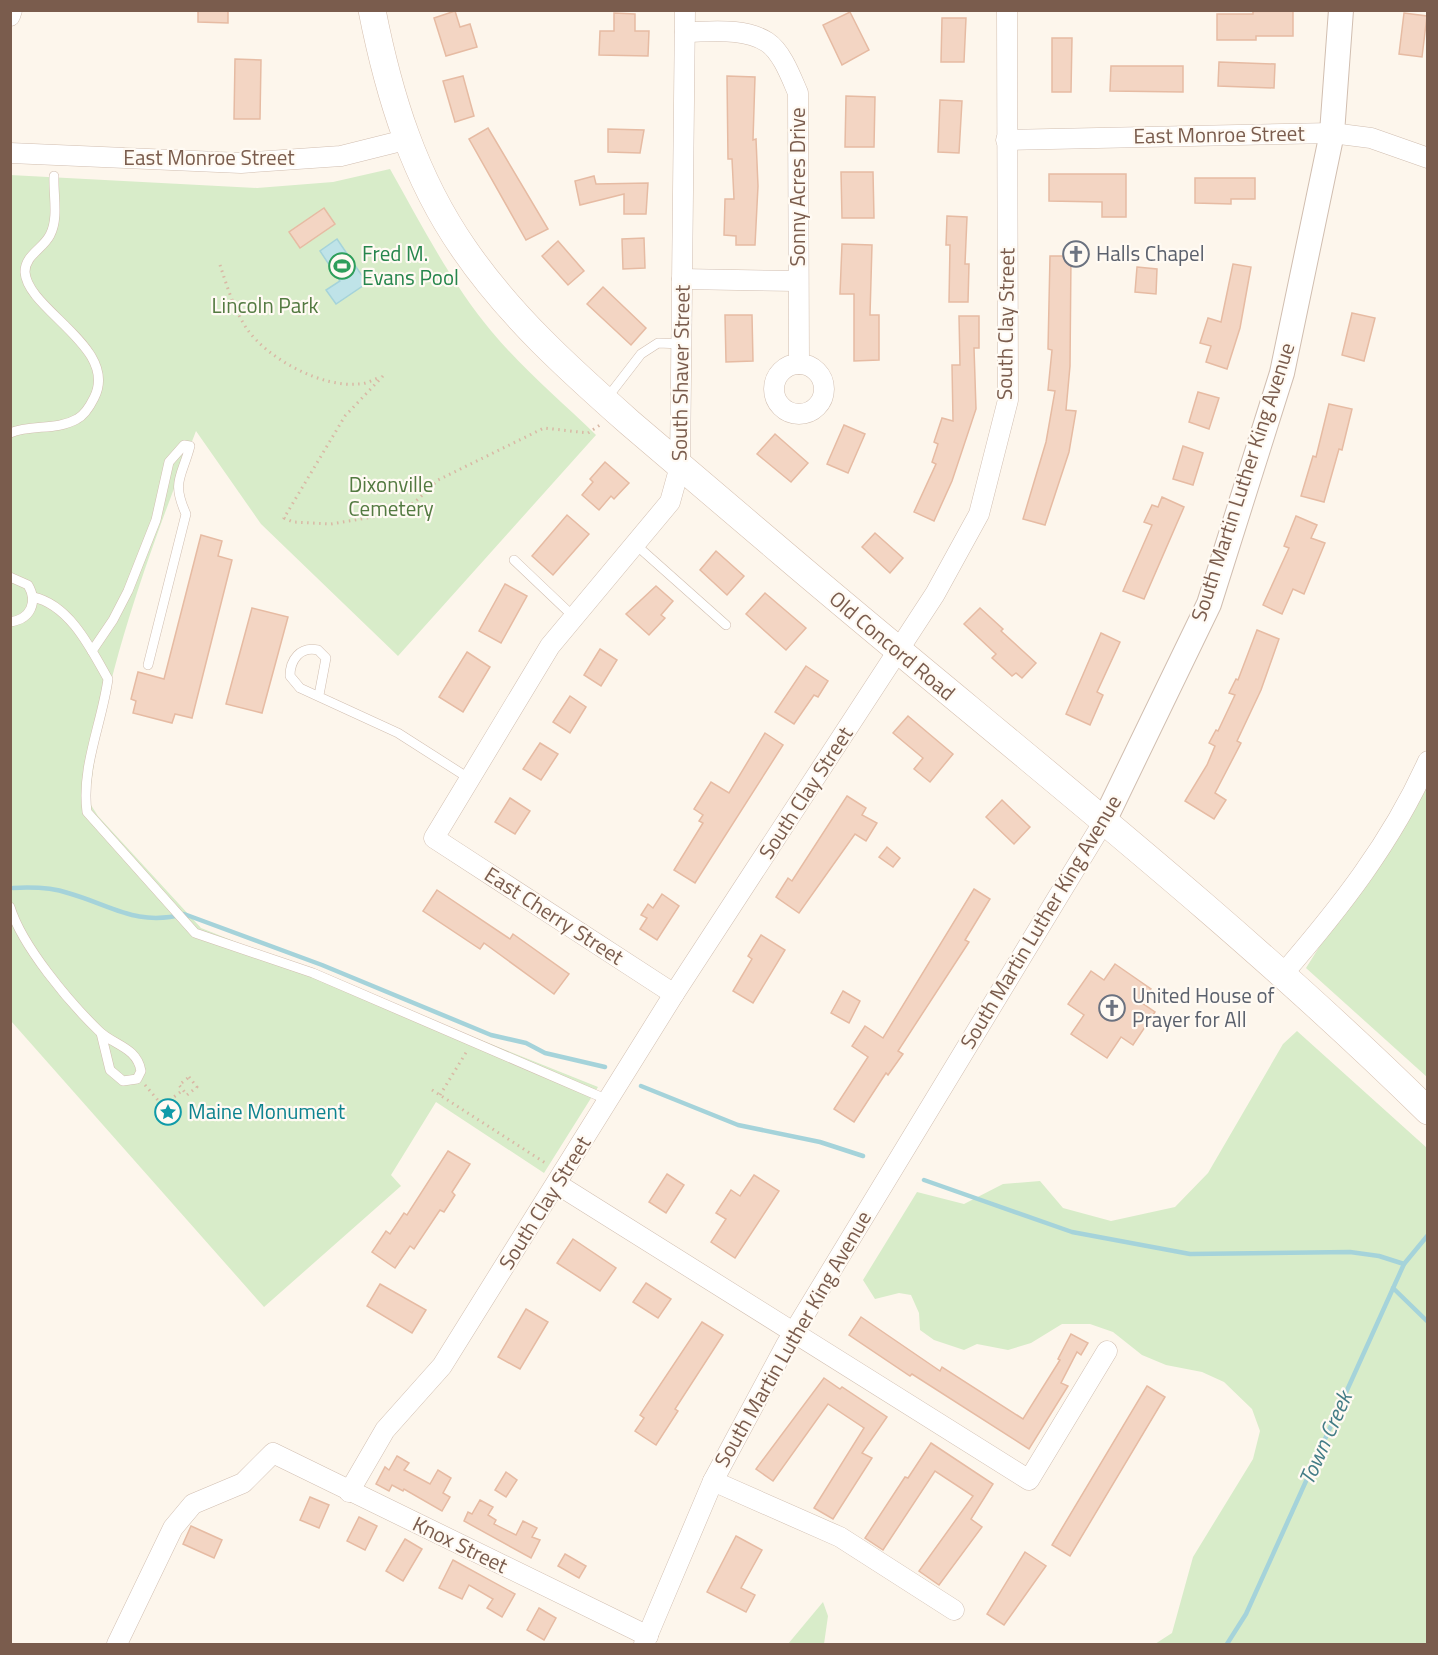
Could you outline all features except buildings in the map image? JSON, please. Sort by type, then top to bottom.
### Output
[{"type":"main road","name":"Old Concord Road","points":[[372,10],[388,85],[405,140],[441,212],[483,276],[603,413],[680,466],[1104,821],[1282,975],[1428,1111]]},
{"type":"street","points":[[10,16],[12,10]]},
{"type":"street","name":"South Shaver Street","points":[[434,838],[550,646],[670,502],[680,466],[685,10]]},
{"type":"street","name":"South Clay Street","points":[[349,1492],[385,1430],[442,1366],[675,994],[935,594],[979,514],[1008,400],[1007,10]]},
{"type":"street","name":"South Martin Luther King Avenue","points":[[646,1640],[713,1481],[794,1330],[1104,821],[1209,604],[1282,373],[1332,133],[1341,10]]},
{"type":"street","name":"Sonny Acres Drive","points":[[685,32],[734,32],[767,42],[783,62],[798,93],[798,364]]},
{"type":"street","name":"East Monroe Street","points":[[1006,140],[1332,133],[1371,138],[1428,158]]},
{"type":"street","name":"East Monroe Street","points":[[10,153],[241,163],[341,156],[405,140]]},
{"type":"street","name":"Sonny Acres Drive","points":[[682,279],[797,281]]},
{"type":"street","points":[[1282,975],[1337,911],[1382,849],[1428,761]]},
{"type":"street","name":"East Cherry Street","points":[[434,838],[675,994]]},
{"type":"street","points":[[557,1184],[794,1330],[1029,1480],[1107,1351]]},
{"type":"street","name":"Knox Street","points":[[117,1644],[173,1528],[193,1504],[243,1483],[273,1453],[646,1640]]},
{"type":"street","points":[[713,1481],[840,1537],[954,1610]]},
{"type":"lane","points":[[10,433],[68,424],[81,418],[97,393],[99,378],[90,353],[33,290],[25,273],[27,262],[50,235],[54,220],[54,176]]},
{"type":"lane","points":[[603,413],[641,354],[658,343],[682,344]]},
{"type":"lane","points":[[92,651],[113,620],[128,591],[156,520],[169,462],[184,444],[190,446],[179,474],[178,497],[186,514],[148,665]]},
{"type":"lane","points":[[635,544],[726,625]]},
{"type":"lane","points":[[514,561],[574,617]]},
{"type":"lane","points":[[10,577],[28,585],[33,597],[30,612],[18,621],[10,622]]},
{"type":"lane","points":[[33,597],[48,600],[66,616],[92,651],[108,679],[90,761],[85,795],[87,812],[195,933],[313,973],[609,1100]]},
{"type":"lane","points":[[318,695],[326,658],[318,650],[306,650],[293,661],[290,676],[300,688],[398,733],[470,779]]},
{"type":"lane","points":[[10,907],[25,940],[48,972],[101,1033],[120,1043],[135,1056],[140,1064],[141,1071],[138,1076],[129,1082],[123,1081],[110,1070],[101,1033]]},
{"type":"path","points":[[220,265],[238,314],[248,330],[267,350],[290,366],[345,384],[362,384],[383,376],[345,416],[284,518],[293,522],[331,524],[396,513],[415,502],[438,480],[544,428],[588,433],[603,413]]},
{"type":"path","points":[[440,1095],[473,1042]]},
{"type":"path","points":[[138,1076],[163,1106]]},
{"type":"path","points":[[189,1077],[197,1087],[187,1095],[183,1090],[179,1085],[189,1077]]},
{"type":"path","points":[[168,1101],[177,1113],[166,1122],[157,1110],[163,1106],[168,1101],[183,1090]]},
{"type":"path","points":[[432,1090],[547,1164]]},
{"type":"green space","points":[[390,169],[437,253],[477,313],[516,359],[596,435],[398,656],[261,524],[196,431],[130,613],[105,707],[95,755],[89,802],[98,816],[201,928],[598,1087],[544,1173],[436,1102],[391,1175],[401,1186],[264,1307],[11,1021],[10,175],[257,188],[333,182]]},
{"type":"green space","points":[[1427,756],[1427,1077],[1306,968],[1381,849]]},
{"type":"green space","points":[[1297,1031],[1427,1148],[1427,1644],[1155,1644],[1172,1633],[1193,1557],[1253,1459],[1260,1431],[1252,1409],[1224,1382],[1202,1372],[1166,1365],[1142,1355],[1113,1332],[1090,1324],[1062,1324],[1031,1343],[1008,1350],[977,1344],[964,1350],[934,1340],[920,1330],[919,1313],[911,1295],[899,1293],[875,1299],[863,1280],[917,1192],[964,1204],[1003,1184],[1040,1181],[1063,1208],[1111,1221],[1175,1207],[1208,1173],[1283,1044]]},
{"type":"green space","points":[[823,1602],[828,1616],[824,1644],[788,1644]]},
{"type":"water","name":"Fred M. Evans Pool","points":[[337,239],[367,283],[336,304],[326,290],[340,281],[320,251]]},
{"type":"waterway","points":[[13,888],[61,891],[138,916],[152,918],[184,914],[322,965],[491,1035],[526,1043],[545,1053],[605,1067]]},
{"type":"waterway","points":[[641,1086],[738,1125],[820,1142],[863,1156]]},
{"type":"waterway","points":[[924,1180],[1072,1232],[1190,1254],[1350,1252],[1379,1256],[1404,1264]]},
{"type":"waterway","name":"Town Creek","points":[[1227,1644],[1246,1614],[1404,1264],[1428,1235]]},
{"type":"waterway","points":[[1393,1288],[1428,1322]]},
{"type":"place","name":"Halls Chapel","points":[[1076,254]]},
{"type":"place","name":"Fred M. Evans Pool","points":[[342,266]]},
{"type":"place","name":"United House of Prayer for All","points":[[1112,1008]]},
{"type":"place","name":"Maine Monument","points":[[168,1112]]},
{"type":"park label","name":"Lincoln Park","points":[[265,306]]},
{"type":"park label","name":"Dixonville Cemetery","points":[[391,497]]}]
